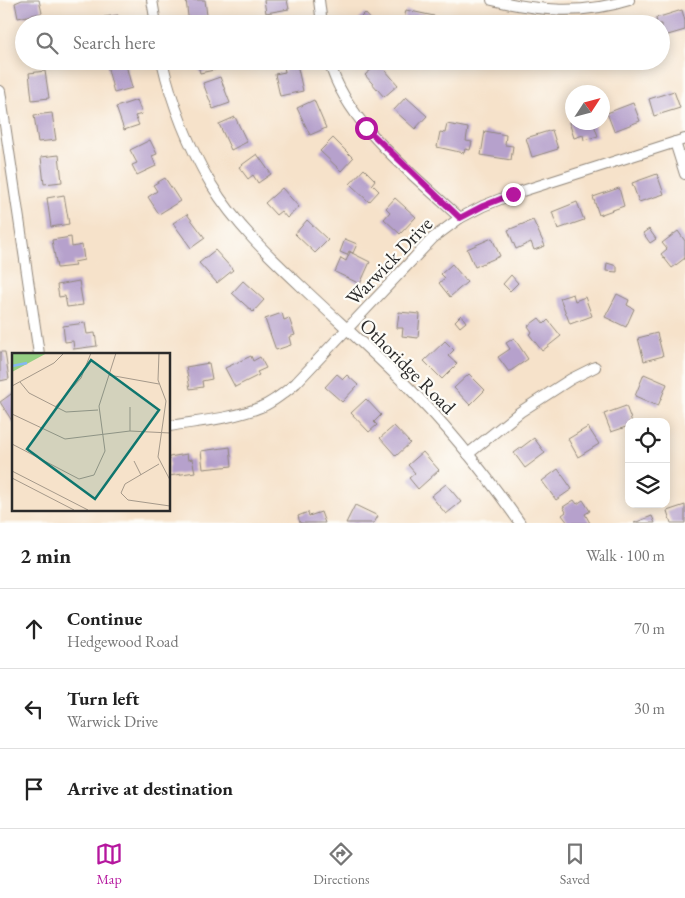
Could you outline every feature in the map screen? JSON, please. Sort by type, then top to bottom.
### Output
[{"type":"street","points":[[152,0],[154,15]]},
{"type":"street","points":[[319,0],[321,15]]},
{"type":"street","points":[[492,0],[557,11],[603,7],[629,0]]},
{"type":"street","name":"Othoridge Road","points":[[164,70],[169,89],[194,155],[211,185],[230,211],[250,236],[277,264],[412,390],[468,454],[520,523]]},
{"type":"street","points":[[334,70],[344,97],[366,128],[460,218]]},
{"type":"street","points":[[0,91],[38,353]]},
{"type":"street","points":[[680,141],[685,174]]},
{"type":"street","name":"Warwick Drive","points":[[170,426],[242,414],[262,407],[278,397],[296,383],[434,238],[460,218],[513,194],[680,141]]},
{"type":"street","points":[[468,454],[520,412],[595,367]]},
{"type":"building","points":[[22,0],[39,0],[42,13],[17,15],[15,3]]},
{"type":"building","points":[[186,0],[205,0],[207,15],[188,15]]},
{"type":"building","points":[[264,0],[287,0],[289,9],[266,13]]},
{"type":"building","points":[[406,10],[429,15],[405,15]]},
{"type":"building","points":[[682,10],[685,30],[670,34],[670,15],[666,15]]},
{"type":"building","points":[[108,70],[127,70],[132,88],[114,93]]},
{"type":"building","points":[[199,70],[214,70],[200,73]]},
{"type":"building","points":[[285,70],[298,70],[303,91],[280,96],[275,74],[285,72]]},
{"type":"building","points":[[371,70],[385,70],[398,85],[384,97],[365,75]]},
{"type":"building","points":[[45,71],[49,98],[32,100],[29,73]]},
{"type":"building","points":[[220,77],[230,103],[213,109],[203,83]]},
{"type":"building","points":[[674,91],[680,108],[654,116],[649,99]]},
{"type":"building","points":[[406,97],[427,116],[415,129],[394,110]]},
{"type":"building","points":[[137,100],[142,114],[135,116],[139,125],[124,130],[116,107]]},
{"type":"building","points":[[314,100],[326,128],[310,135],[297,108]]},
{"type":"building","points":[[633,103],[640,121],[614,131],[610,121],[610,112]]},
{"type":"building","points":[[52,113],[56,140],[38,142],[34,115]]},
{"type":"building","points":[[235,117],[247,142],[231,150],[219,124]]},
{"type":"building","points":[[447,124],[468,128],[466,141],[472,142],[470,150],[465,149],[464,153],[437,147],[440,132],[445,133]]},
{"type":"building","points":[[552,130],[558,149],[532,157],[526,138]]},
{"type":"building","points":[[572,130],[596,130],[598,136],[584,140],[583,135],[574,138]]},
{"type":"building","points":[[485,131],[506,135],[505,145],[513,146],[511,160],[481,155]]},
{"type":"building","points":[[333,138],[353,158],[341,171],[320,151]]},
{"type":"building","points":[[150,140],[157,154],[152,156],[156,166],[137,175],[132,165],[137,163],[130,150]]},
{"type":"building","points":[[257,154],[271,174],[258,183],[253,175],[248,179],[239,167]]},
{"type":"building","points":[[59,155],[62,182],[44,184],[41,157]]},
{"type":"building","points":[[364,169],[375,180],[372,184],[379,191],[369,202],[350,184]]},
{"type":"building","points":[[657,174],[664,194],[639,202],[632,183]]},
{"type":"building","points":[[165,178],[180,201],[159,214],[148,197],[157,191],[153,185]]},
{"type":"building","points":[[282,188],[299,207],[287,218],[281,211],[276,215],[265,203]]},
{"type":"building","points":[[619,188],[624,206],[599,215],[593,197]]},
{"type":"building","points":[[64,195],[69,224],[51,227],[47,198]]},
{"type":"building","points":[[395,198],[416,217],[400,234],[384,219],[390,212],[386,208]]},
{"type":"building","points":[[577,202],[584,220],[558,229],[552,212]]},
{"type":"building","points":[[187,214],[205,238],[191,248],[173,223]]},
{"type":"building","points":[[307,220],[328,240],[315,253],[295,234]]},
{"type":"building","points":[[533,220],[545,246],[534,250],[531,242],[516,249],[508,230]]},
{"type":"building","points":[[649,229],[656,239],[650,243],[643,233]]},
{"type":"building","points":[[678,231],[685,241],[685,258],[672,268],[661,254],[667,249],[662,243]]},
{"type":"building","points":[[71,237],[72,247],[82,245],[84,260],[74,262],[75,266],[57,268],[52,240]]},
{"type":"building","points":[[492,238],[500,256],[475,267],[467,249]]},
{"type":"building","points":[[345,239],[357,244],[353,253],[349,251],[347,255],[340,252]]},
{"type":"building","points":[[215,250],[233,270],[217,283],[199,263]]},
{"type":"building","points":[[350,252],[370,262],[360,284],[335,272],[341,258],[346,261]]},
{"type":"building","points":[[607,263],[617,266],[617,272],[606,271]]},
{"type":"building","points":[[452,264],[467,282],[450,297],[439,283],[445,278],[441,274]]},
{"type":"building","points":[[511,275],[518,283],[510,291],[503,284]]},
{"type":"building","points":[[79,281],[83,305],[67,307],[65,296],[59,297],[57,285]]},
{"type":"building","points":[[243,281],[264,300],[253,312],[232,293]]},
{"type":"building","points":[[573,294],[575,301],[585,297],[592,316],[570,324],[560,298]]},
{"type":"building","points":[[617,294],[629,300],[627,305],[634,309],[626,327],[605,317]]},
{"type":"building","points":[[399,312],[420,314],[418,338],[402,336],[403,328],[397,328]]},
{"type":"building","points":[[282,313],[284,320],[289,318],[295,335],[289,337],[291,345],[276,350],[265,319]]},
{"type":"building","points":[[461,315],[466,322],[460,327],[455,321]]},
{"type":"building","points":[[539,318],[544,324],[548,320],[561,336],[542,351],[529,334],[532,332],[528,326]]},
{"type":"building","points":[[85,323],[87,334],[95,333],[97,346],[74,349],[73,341],[65,342],[63,326]]},
{"type":"building","points":[[657,333],[663,356],[644,361],[638,338]]},
{"type":"building","points":[[514,338],[528,359],[509,372],[498,357],[510,349],[506,343]]},
{"type":"building","points":[[445,341],[454,350],[448,356],[457,364],[442,379],[424,361]]},
{"type":"building","points":[[0,352],[5,352],[9,379],[0,381]]},
{"type":"building","points":[[251,356],[253,361],[260,357],[266,368],[257,372],[259,375],[235,387],[225,368]]},
{"type":"building","points":[[209,363],[212,379],[202,381],[203,387],[190,389],[186,367]]},
{"type":"building","points":[[337,374],[343,379],[347,375],[358,385],[342,402],[325,387]]},
{"type":"building","points":[[469,374],[485,390],[470,405],[454,388]]},
{"type":"building","points":[[644,374],[667,384],[658,406],[635,396]]},
{"type":"building","points":[[12,393],[12,421],[0,402]]},
{"type":"building","points":[[366,399],[381,415],[374,422],[377,425],[369,432],[351,413]]},
{"type":"building","points":[[626,406],[630,418],[625,418],[625,427],[611,432],[604,414]]},
{"type":"building","points":[[394,426],[410,443],[396,456],[380,438]]},
{"type":"building","points":[[588,427],[599,444],[578,457],[568,439]]},
{"type":"building","points":[[534,438],[545,453],[525,468],[514,453]]},
{"type":"building","points":[[230,447],[232,466],[203,469],[201,451]]},
{"type":"building","points":[[423,452],[439,470],[418,489],[409,478],[415,473],[408,465]]},
{"type":"building","points":[[187,454],[188,460],[192,459],[195,472],[170,476],[170,457]]},
{"type":"building","points":[[558,469],[572,489],[556,500],[542,481]]},
{"type":"building","points":[[446,484],[461,502],[446,514],[431,496]]},
{"type":"building","points":[[574,500],[577,504],[583,500],[590,511],[585,514],[590,523],[568,523],[562,515],[566,512],[563,507]]},
{"type":"building","points":[[355,505],[378,516],[374,523],[346,523]]},
{"type":"building","points":[[685,505],[685,523],[671,523],[667,511]]},
{"type":"building","points":[[308,512],[309,516],[321,512],[325,523],[300,523],[298,516]]},
{"type":"building","points":[[652,516],[655,523],[634,523]]},
{"type":"route","points":[[366,128],[460,218],[513,194]]}]
